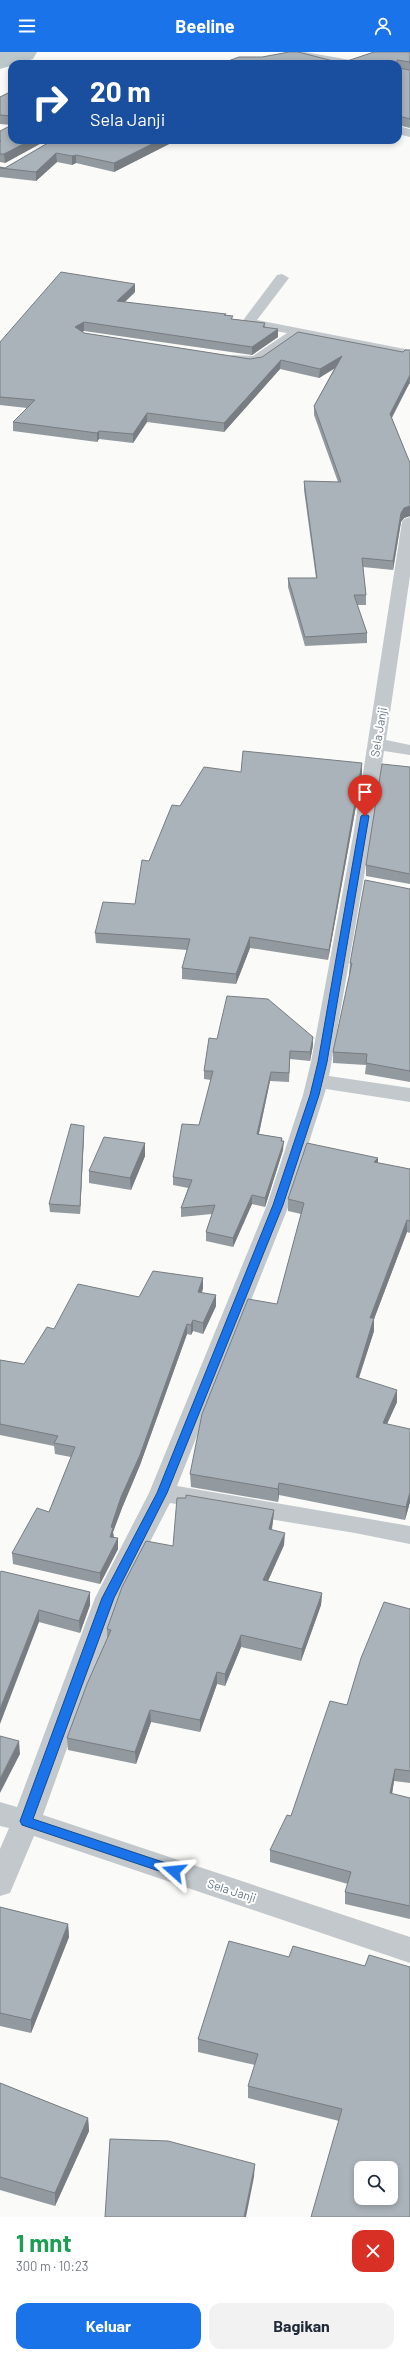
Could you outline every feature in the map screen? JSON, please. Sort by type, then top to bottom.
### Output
[{"type":"street","points":[[265,60],[297,54],[332,60]]},
{"type":"street","points":[[282,278],[248,322],[299,330],[410,354]]},
{"type":"street","points":[[215,357],[254,361],[299,330]]},
{"type":"street","name":"Sela Janji","points":[[410,522],[376,744],[364,883],[317,1081],[278,1205],[162,1493],[96,1596],[13,1818],[410,1950]]},
{"type":"street","points":[[376,744],[410,750]]},
{"type":"street","points":[[317,1081],[410,1095]]},
{"type":"street","points":[[162,1493],[356,1524],[410,1535]]},
{"type":"street","points":[[0,1884],[13,1818]]},
{"type":"building","points":[[289,52],[298,52],[329,60],[231,60],[239,57],[262,57]]},
{"type":"building","points":[[374,52],[410,52],[410,62],[402,60],[350,60]]},
{"type":"building","points":[[402,69],[410,70],[410,119],[402,117]]},
{"type":"building","points":[[8,93],[8,116],[0,115],[0,97]]},
{"type":"building","points":[[8,127],[8,144],[23,144],[4,154],[0,154],[0,131]]},
{"type":"building","points":[[46,144],[152,144],[114,163],[76,155],[72,156],[56,153],[36,172],[0,168],[0,167],[5,168]]},
{"type":"building","points":[[61,272],[135,284],[117,301],[226,314],[224,315],[233,316],[231,319],[265,323],[263,327],[278,329],[252,347],[84,322],[75,327],[84,333],[250,359],[262,357],[298,332],[403,352],[405,350],[410,350],[410,375],[390,414],[410,463],[410,506],[404,508],[401,513],[393,561],[362,558],[366,595],[354,595],[367,633],[305,637],[288,578],[317,578],[304,481],[341,482],[314,406],[342,356],[320,369],[281,360],[224,423],[147,413],[133,434],[99,431],[97,433],[13,422],[35,400],[0,397],[0,342]]},
{"type":"building","points":[[243,751],[362,763],[329,950],[250,937],[236,974],[182,968],[190,939],[95,933],[103,902],[135,904],[142,860],[149,861],[172,805],[180,806],[204,767],[241,772]]},
{"type":"building","points":[[382,764],[410,767],[410,874],[366,865]]},
{"type":"building","points":[[365,880],[410,889],[410,1071],[366,1063],[367,1054],[333,1052],[352,963],[350,963]]},
{"type":"building","points":[[227,996],[268,999],[313,1037],[310,1052],[290,1051],[289,1073],[271,1072],[257,1134],[282,1138],[281,1141],[284,1141],[265,1198],[252,1195],[233,1238],[206,1232],[215,1205],[181,1208],[192,1180],[173,1177],[182,1124],[199,1125],[213,1071],[204,1071],[209,1038],[217,1039]]},
{"type":"building","points":[[71,1124],[84,1126],[80,1206],[49,1204]]},
{"type":"building","points":[[104,1137],[145,1143],[130,1178],[89,1171]]},
{"type":"building","points":[[307,1143],[378,1158],[374,1162],[410,1169],[410,1221],[407,1220],[370,1318],[374,1318],[356,1377],[397,1390],[383,1423],[410,1429],[410,1492],[406,1507],[279,1483],[278,1489],[190,1474],[202,1414],[248,1299],[277,1304],[304,1203],[288,1199]]},
{"type":"building","points":[[153,1271],[203,1278],[198,1292],[216,1295],[203,1323],[193,1320],[191,1325],[187,1324],[140,1455],[121,1497],[111,1527],[113,1528],[110,1537],[118,1538],[100,1573],[12,1553],[37,1508],[49,1512],[75,1447],[54,1443],[58,1436],[0,1424],[0,1360],[24,1364],[47,1327],[54,1329],[78,1284],[139,1297]]},
{"type":"building","points":[[186,1495],[274,1510],[269,1529],[285,1533],[263,1580],[322,1593],[302,1649],[241,1635],[225,1674],[217,1672],[200,1720],[150,1710],[135,1752],[67,1738],[87,1684],[111,1630],[107,1629],[122,1587],[146,1541],[173,1546],[177,1498],[186,1498]]},
{"type":"building","points":[[1,1571],[90,1592],[79,1621],[39,1610],[0,1709],[0,1573]]},
{"type":"building","points":[[384,1602],[410,1609],[410,1771],[395,1769],[390,1793],[410,1798],[410,1906],[345,1892],[351,1872],[270,1850],[287,1815],[291,1816],[330,1701],[347,1705],[361,1658]]},
{"type":"building","points":[[0,1736],[19,1741],[0,1779]]},
{"type":"building","points":[[0,1907],[68,1924],[31,2020],[0,2013]]},
{"type":"building","points":[[229,1941],[289,1957],[293,1946],[365,1966],[369,1955],[410,1967],[410,2217],[311,2217],[342,2109],[248,2086],[258,2054],[198,2039]]},
{"type":"building","points":[[0,2083],[88,2118],[55,2193],[0,2177]]},
{"type":"building","points":[[110,2139],[168,2141],[255,2164],[244,2217],[105,2217]]},
{"type":"waterway","points":[[0,59],[21,52]]},
{"type":"route","points":[[174,1871],[26,1821],[108,1598],[162,1493],[278,1205],[314,1095],[322,1062],[365,816]]}]
